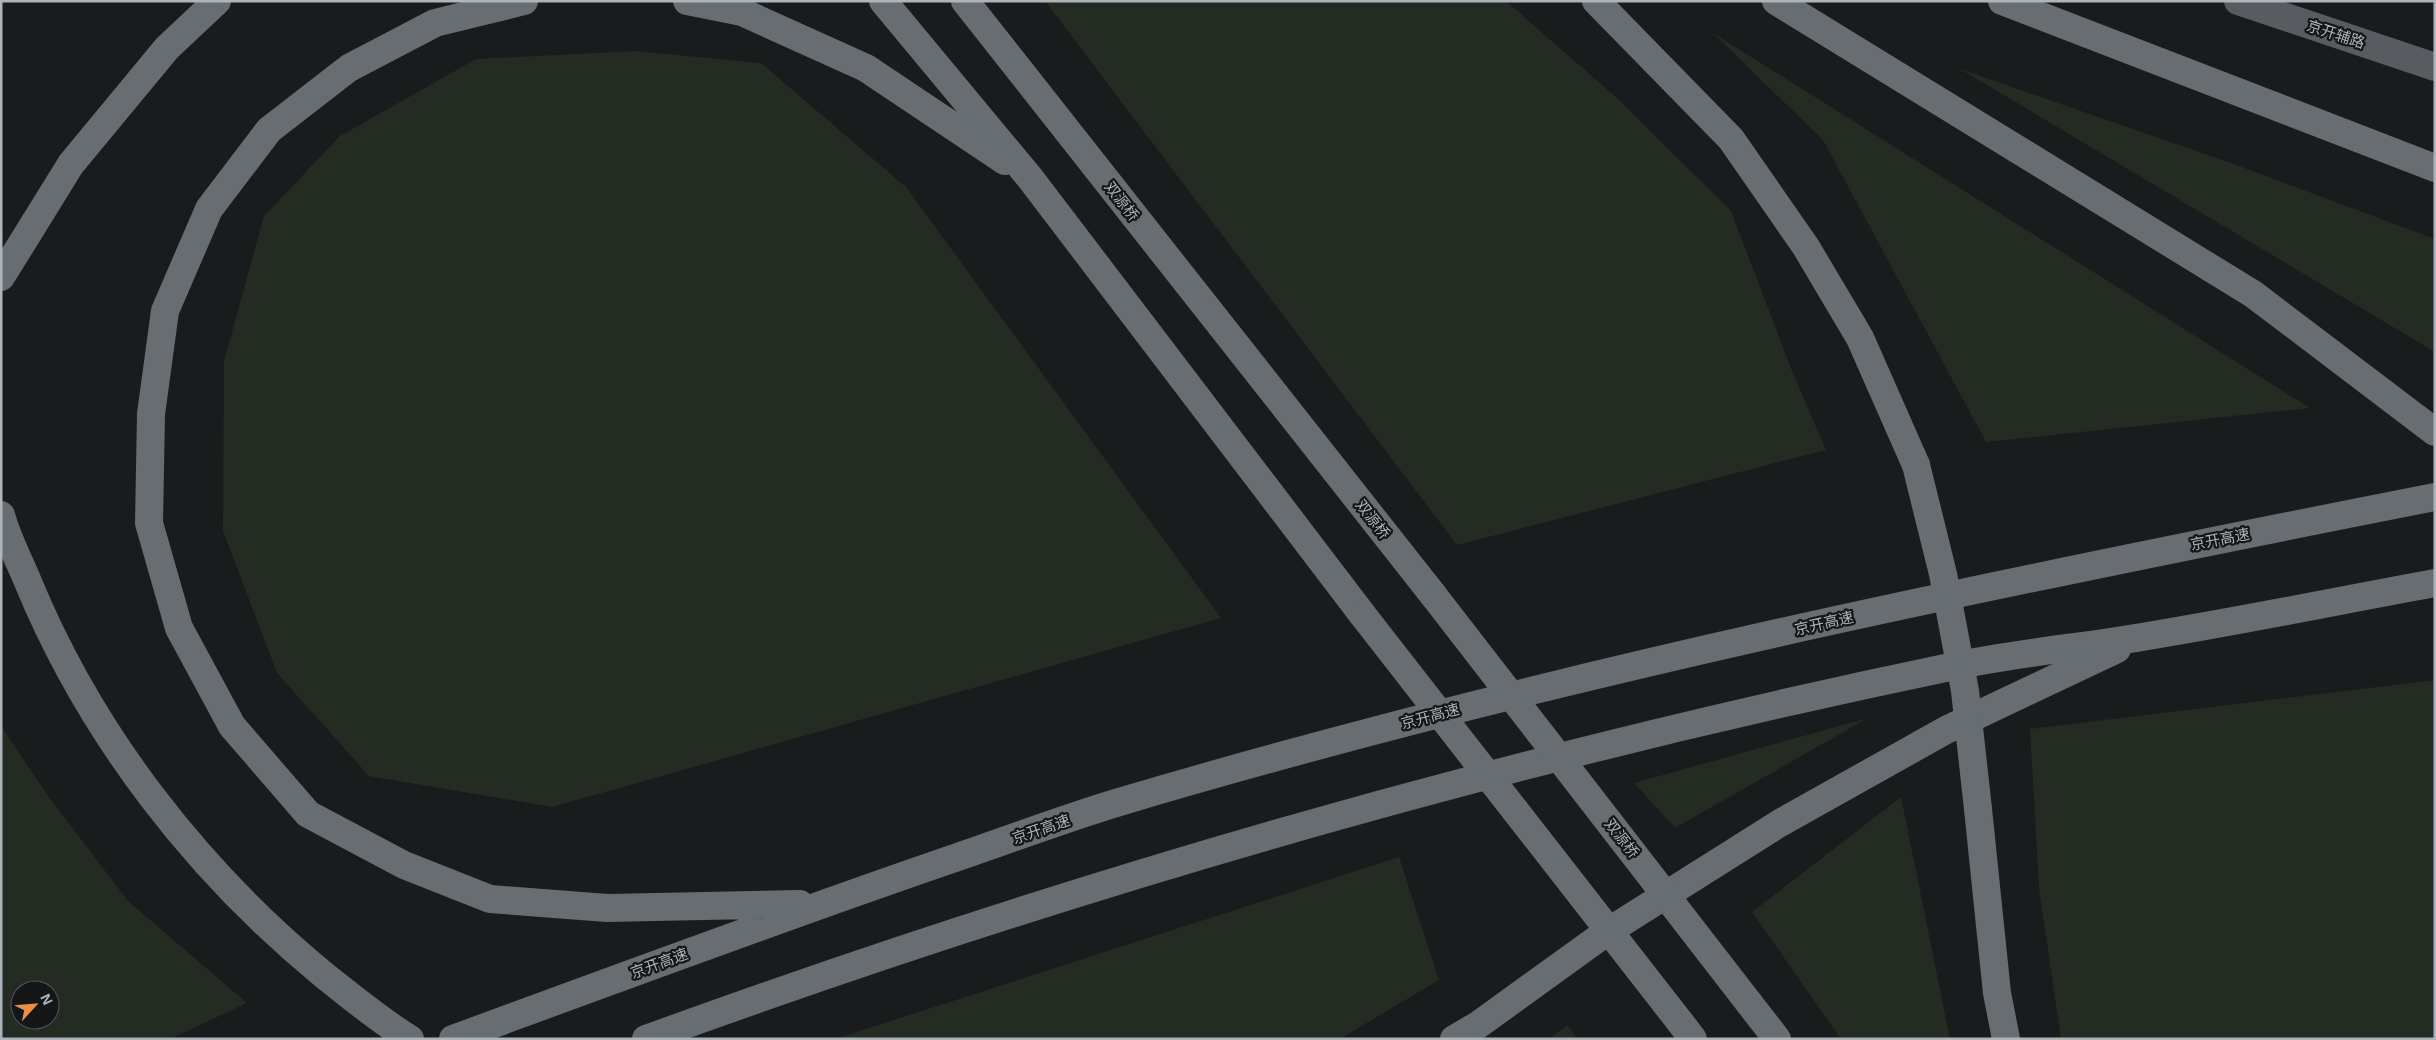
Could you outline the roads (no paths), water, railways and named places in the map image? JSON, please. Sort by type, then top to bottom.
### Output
[{"type":"highway","points":[[1,277],[70,164],[167,48],[216,1]]},
{"type":"highway","points":[[524,1],[435,23],[349,68],[269,130],[209,209],[165,311],[151,414],[149,522],[179,628],[232,726],[308,814],[404,865],[490,899],[607,908],[822,903]]},
{"type":"highway","points":[[687,1],[742,12],[866,68],[1030,178]]},
{"type":"highway","points":[[883,1],[1030,178],[1362,614],[1686,1030]]},
{"type":"highway","name":"双源桥","points":[[965,1],[1434,596],[1777,1039]]},
{"type":"highway","points":[[1596,1],[1731,139],[1806,247],[1860,338],[1916,465],[1944,574],[1964,682],[1997,993],[2006,1039]]},
{"type":"highway","points":[[1776,1],[2253,294],[2428,426]]},
{"type":"highway","points":[[2002,1],[2435,168]]},
{"type":"highway","name":"京开高速","points":[[453,1039],[822,903],[1112,804],[1425,717],[1683,654],[2056,572],[2435,497]]},
{"type":"highway","points":[[2,518],[48,631],[122,759],[227,888],[296,952],[380,1021],[410,1039]]},
{"type":"highway","points":[[646,1039],[803,982],[1144,871],[1559,756],[1954,666],[2144,637],[2435,583]]},
{"type":"highway","points":[[1454,1039],[1478,1025],[1604,934],[1780,824],[1946,730],[2144,637]]},
{"type":"main road","name":"京开辅路","points":[[2238,1],[2435,66]]}]
